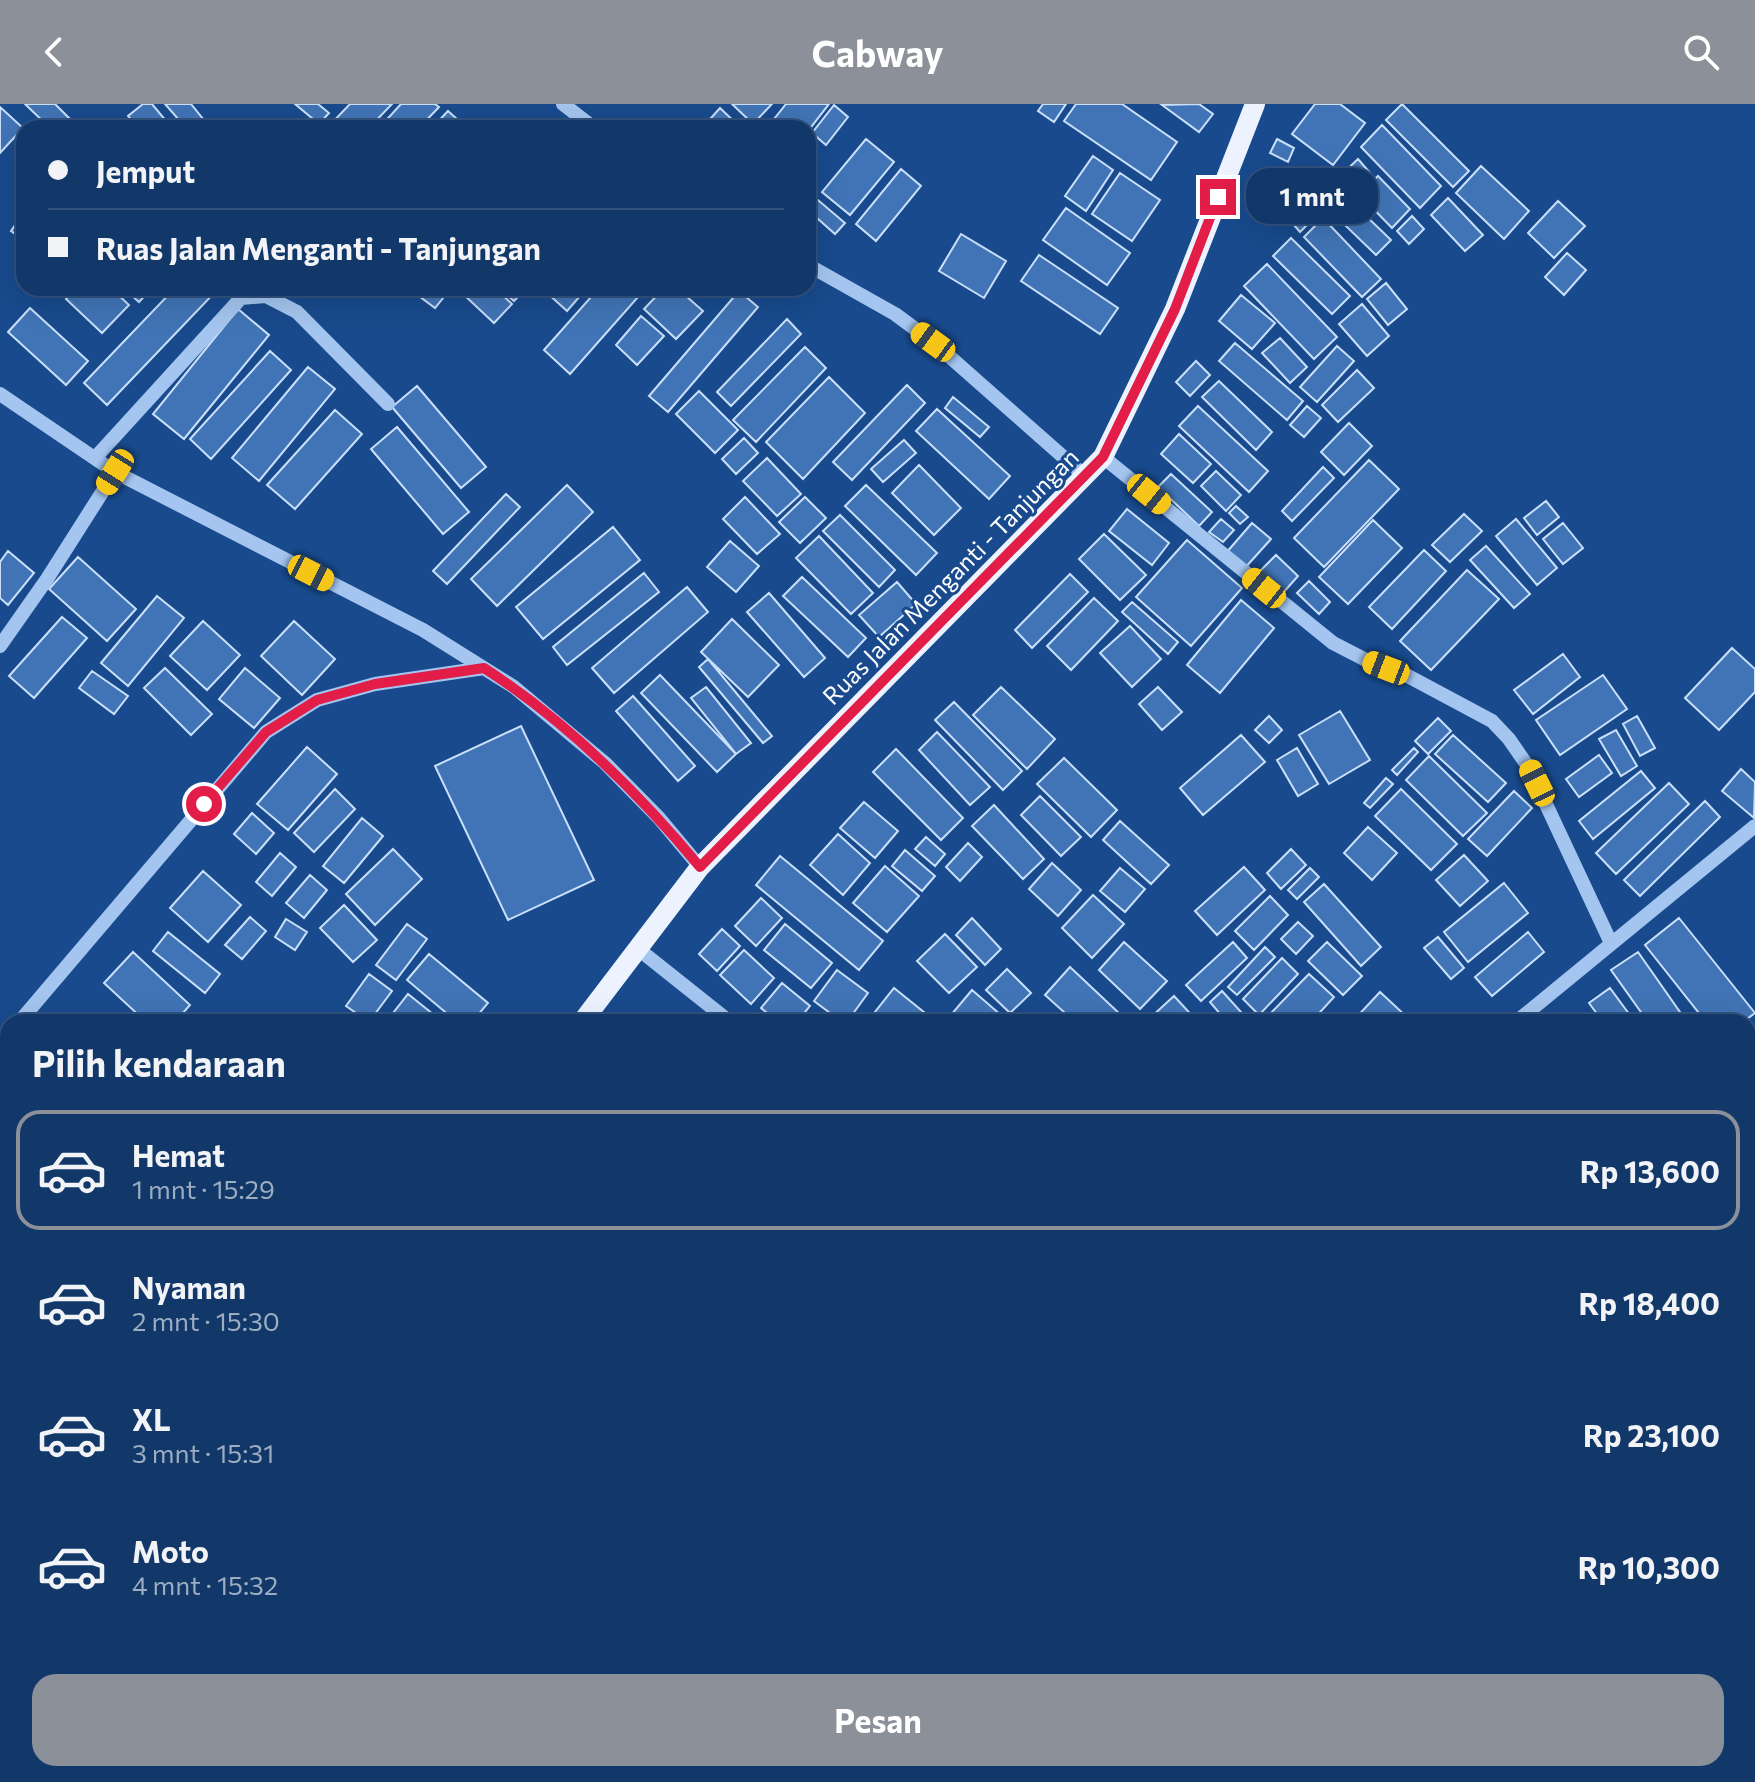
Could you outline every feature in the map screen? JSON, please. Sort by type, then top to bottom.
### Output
[{"type":"main road","name":"Ruas Jalan Menganti - Tanjungan","points":[[588,1014],[700,867],[1103,457],[1175,309],[1255,104]]},
{"type":"street","points":[[563,104],[584,120]]},
{"type":"street","points":[[816,270],[895,314],[933,342],[1086,477]]},
{"type":"street","points":[[95,458],[241,298],[266,296],[297,312],[388,404]]},
{"type":"street","points":[[0,394],[115,472],[423,630],[514,687],[605,763],[659,818],[700,867]]},
{"type":"street","points":[[1103,457],[1333,643],[1406,675],[1492,721],[1529,768],[1611,943]]},
{"type":"street","points":[[0,646],[115,472]]},
{"type":"street","points":[[26,1014],[266,732],[317,700],[375,684],[484,668]]},
{"type":"street","points":[[1526,1014],[1755,826]]},
{"type":"street","points":[[637,948],[720,1014]]},
{"type":"building","points":[[25,104],[55,104],[71,120],[42,120]]},
{"type":"building","points":[[143,104],[152,104],[165,120],[131,120],[128,116]]},
{"type":"building","points":[[165,104],[191,104],[203,119],[202,120],[179,120]]},
{"type":"building","points":[[295,104],[318,104],[329,113],[323,120],[314,120]]},
{"type":"building","points":[[350,104],[392,104],[377,120],[335,120]]},
{"type":"building","points":[[401,104],[435,104],[439,107],[427,120],[386,120]]},
{"type":"building","points":[[732,104],[772,104],[757,120],[749,120]]},
{"type":"building","points":[[786,104],[829,104],[816,121],[773,120]]},
{"type":"building","points":[[1043,104],[1066,104],[1054,122],[1038,111]]},
{"type":"building","points":[[1076,104],[1122,104],[1177,142],[1151,180],[1064,121]]},
{"type":"building","points":[[1199,104],[1213,114],[1199,132],[1162,105]]},
{"type":"building","points":[[1315,104],[1340,104],[1365,123],[1333,165],[1292,134]]},
{"type":"building","points":[[1402,104],[1469,171],[1453,187],[1386,120]]},
{"type":"building","points":[[834,105],[848,117],[826,145],[816,136],[816,128]]},
{"type":"building","points":[[0,107],[16,122],[16,136],[0,153]]},
{"type":"building","points":[[720,108],[733,120],[709,120]]},
{"type":"building","points":[[448,111],[458,120],[440,120]]},
{"type":"building","points":[[1382,125],[1441,186],[1420,208],[1361,147]]},
{"type":"building","points":[[866,139],[894,162],[850,215],[822,192]]},
{"type":"building","points":[[1277,139],[1294,148],[1288,162],[1270,153]]},
{"type":"building","points":[[1093,156],[1113,170],[1086,211],[1065,196]]},
{"type":"building","points":[[1358,159],[1370,173],[1350,191],[1338,178]]},
{"type":"building","points":[[1481,166],[1529,211],[1504,239],[1456,193]]},
{"type":"building","points":[[901,169],[921,186],[876,241],[856,224]]},
{"type":"building","points":[[1120,173],[1160,200],[1132,241],[1092,214]]},
{"type":"building","points":[[1378,176],[1410,209],[1392,228],[1359,194]]},
{"type":"building","points":[[1335,186],[1391,240],[1376,255],[1320,201]]},
{"type":"building","points":[[816,198],[845,223],[835,234],[816,217]]},
{"type":"building","points":[[1448,198],[1483,235],[1465,251],[1431,215]]},
{"type":"building","points":[[1306,199],[1319,213],[1300,232],[1287,217]]},
{"type":"building","points":[[1558,201],[1585,226],[1554,258],[1528,233]]},
{"type":"building","points":[[1066,208],[1130,253],[1107,285],[1043,240]]},
{"type":"building","points":[[1412,216],[1424,229],[1409,244],[1397,231]]},
{"type":"building","points":[[1323,218],[1381,279],[1362,297],[1304,237]]},
{"type":"building","points":[[961,234],[1006,261],[984,298],[939,271]]},
{"type":"building","points":[[1291,238],[1350,296],[1332,314],[1273,256]]},
{"type":"building","points":[[1567,253],[1586,270],[1564,295],[1545,277]]},
{"type":"building","points":[[1039,255],[1118,308],[1100,334],[1021,281]]},
{"type":"building","points":[[1267,264],[1337,337],[1314,359],[1244,286]]},
{"type":"building","points":[[1386,283],[1407,309],[1388,325],[1367,299]]},
{"type":"building","points":[[1241,295],[1275,323],[1252,349],[1219,321]]},
{"type":"building","points":[[69,296],[119,296],[129,305],[102,333],[66,299]]},
{"type":"building","points":[[167,296],[211,296],[107,405],[84,383]]},
{"type":"building","points":[[419,296],[445,296],[435,308]]},
{"type":"building","points":[[465,296],[504,296],[512,304],[494,323]]},
{"type":"building","points":[[550,296],[580,296],[567,311]]},
{"type":"building","points":[[592,296],[639,296],[570,374],[544,350]]},
{"type":"building","points":[[656,296],[686,296],[703,311],[676,339],[644,309]]},
{"type":"building","points":[[735,296],[745,296],[758,307],[668,412],[649,396]]},
{"type":"building","points":[[1362,304],[1389,336],[1367,356],[1339,324]]},
{"type":"building","points":[[30,308],[88,361],[66,385],[8,332]]},
{"type":"building","points":[[238,309],[269,335],[184,439],[153,414]]},
{"type":"building","points":[[641,316],[664,336],[637,365],[616,345]]},
{"type":"building","points":[[787,319],[801,334],[731,406],[717,392]]},
{"type":"building","points":[[1280,338],[1307,367],[1290,383],[1262,353]]},
{"type":"building","points":[[1235,343],[1303,401],[1287,420],[1219,361]]},
{"type":"building","points":[[1337,346],[1354,361],[1317,402],[1300,387]]},
{"type":"building","points":[[805,347],[826,368],[756,442],[733,420]]},
{"type":"building","points":[[270,351],[291,370],[211,459],[190,439]]},
{"type":"building","points":[[1196,361],[1210,375],[1190,396],[1176,382]]},
{"type":"building","points":[[308,367],[335,389],[259,481],[232,458]]},
{"type":"building","points":[[1357,370],[1374,388],[1338,422],[1322,405]]},
{"type":"building","points":[[829,377],[865,413],[803,479],[766,442]]},
{"type":"building","points":[[1219,381],[1272,432],[1256,450],[1202,397]]},
{"type":"building","points":[[907,385],[925,403],[852,480],[833,462]]},
{"type":"building","points":[[417,386],[486,467],[461,488],[392,407]]},
{"type":"building","points":[[699,391],[738,430],[715,453],[676,414]]},
{"type":"building","points":[[953,397],[989,427],[980,437],[945,408]]},
{"type":"building","points":[[1198,406],[1268,471],[1249,492],[1179,426]]},
{"type":"building","points":[[1307,406],[1321,418],[1304,437],[1290,425]]},
{"type":"building","points":[[937,409],[1010,476],[989,499],[916,431]]},
{"type":"building","points":[[335,410],[362,434],[295,509],[267,485]]},
{"type":"building","points":[[1349,423],[1372,446],[1344,475],[1321,452]]},
{"type":"building","points":[[397,427],[469,512],[443,534],[371,449]]},
{"type":"building","points":[[1179,434],[1211,464],[1193,483],[1161,454]]},
{"type":"building","points":[[744,438],[758,453],[736,474],[722,459]]},
{"type":"building","points":[[904,440],[916,453],[883,482],[871,469]]},
{"type":"building","points":[[767,458],[801,494],[777,516],[743,481]]},
{"type":"building","points":[[1369,460],[1399,489],[1324,567],[1294,538]]},
{"type":"building","points":[[919,465],[961,508],[934,535],[892,493]]},
{"type":"building","points":[[1323,467],[1334,478],[1292,521],[1282,511]]},
{"type":"building","points":[[1216,471],[1241,495],[1226,511],[1201,486]]},
{"type":"building","points":[[1171,474],[1212,512],[1199,526],[1158,487]]},
{"type":"building","points":[[567,485],[593,512],[497,606],[471,579]]},
{"type":"building","points":[[866,485],[937,553],[916,575],[845,506]]},
{"type":"building","points":[[506,494],[520,507],[447,584],[433,571]]},
{"type":"building","points":[[745,497],[780,534],[757,554],[723,519]]},
{"type":"building","points":[[805,497],[826,518],[800,543],[779,522]]},
{"type":"building","points":[[1546,501],[1559,517],[1537,535],[1524,518]]},
{"type":"building","points":[[1236,506],[1248,517],[1240,524],[1229,513]]},
{"type":"building","points":[[1127,509],[1169,543],[1152,565],[1109,531]]},
{"type":"building","points":[[1464,514],[1482,531],[1450,562],[1432,545]]},
{"type":"building","points":[[840,515],[895,570],[879,587],[823,531]]},
{"type":"building","points":[[1221,519],[1234,530],[1223,542],[1209,532]]},
{"type":"building","points":[[1516,519],[1557,568],[1537,585],[1496,536]]},
{"type":"building","points":[[1373,520],[1402,548],[1348,604],[1319,577]]},
{"type":"building","points":[[1252,523],[1271,539],[1244,569],[1226,553]]},
{"type":"building","points":[[1563,523],[1583,548],[1563,564],[1543,539]]},
{"type":"building","points":[[613,527],[640,560],[543,639],[516,607]]},
{"type":"building","points":[[1104,534],[1146,575],[1120,600],[1079,559]]},
{"type":"building","points":[[819,536],[873,593],[851,614],[796,558]]},
{"type":"building","points":[[1187,540],[1242,588],[1191,646],[1136,597]]},
{"type":"building","points":[[730,541],[759,566],[736,592],[707,567]]},
{"type":"building","points":[[1486,546],[1530,594],[1514,608],[1470,560]]},
{"type":"building","points":[[1424,550],[1446,571],[1392,629],[1369,607]]},
{"type":"building","points":[[8,551],[34,573],[8,605],[0,598],[0,562]]},
{"type":"building","points":[[1276,555],[1298,576],[1283,593],[1260,571]]},
{"type":"building","points":[[78,557],[136,609],[107,641],[49,589]]},
{"type":"building","points":[[1467,570],[1499,599],[1431,670],[1400,641]]},
{"type":"building","points":[[644,573],[659,592],[567,665],[553,647]]},
{"type":"building","points":[[1070,574],[1088,592],[1032,648],[1015,630]]},
{"type":"building","points":[[802,577],[866,638],[848,657],[783,596]]},
{"type":"building","points":[[1309,581],[1330,602],[1319,614],[1297,593]]},
{"type":"building","points":[[897,582],[916,604],[879,637],[859,615]]},
{"type":"building","points":[[687,587],[708,612],[614,693],[592,668]]},
{"type":"building","points":[[769,593],[825,658],[804,677],[747,612]]},
{"type":"building","points":[[157,596],[184,618],[128,686],[101,663]]},
{"type":"building","points":[[1094,598],[1118,621],[1071,670],[1047,646]]},
{"type":"building","points":[[1241,600],[1274,628],[1220,693],[1187,665]]},
{"type":"building","points":[[1132,602],[1178,642],[1168,654],[1122,612]]},
{"type":"building","points":[[62,617],[87,638],[34,698],[9,676]]},
{"type":"building","points":[[732,619],[779,665],[748,697],[701,652]]},
{"type":"building","points":[[203,621],[240,655],[207,690],[170,656]]},
{"type":"building","points":[[294,621],[335,659],[302,695],[261,656]]},
{"type":"building","points":[[1130,626],[1161,659],[1132,687],[1100,653]]},
{"type":"building","points":[[1732,648],[1755,669],[1755,692],[1719,730],[1685,698]]},
{"type":"building","points":[[1563,654],[1580,677],[1533,714],[1514,690]]},
{"type":"building","points":[[708,659],[772,736],[763,743],[699,667]]},
{"type":"building","points":[[165,668],[212,714],[191,735],[144,688]]},
{"type":"building","points":[[245,668],[280,698],[254,728],[219,699]]},
{"type":"building","points":[[92,671],[128,696],[114,714],[79,688]]},
{"type":"building","points":[[660,675],[736,754],[717,772],[641,693]]},
{"type":"building","points":[[1603,675],[1627,709],[1560,755],[1536,720]]},
{"type":"building","points":[[706,687],[751,743],[736,754],[691,698]]},
{"type":"building","points":[[1001,687],[1055,739],[1027,769],[973,715]]},
{"type":"building","points":[[1158,687],[1182,712],[1162,730],[1139,704]]},
{"type":"building","points":[[633,696],[695,766],[678,781],[616,711]]},
{"type":"building","points":[[954,702],[1022,771],[1003,790],[935,720]]},
{"type":"building","points":[[1340,711],[1370,760],[1329,784],[1299,735]]},
{"type":"building","points":[[1269,716],[1282,730],[1269,743],[1255,730]]},
{"type":"building","points":[[1637,716],[1655,748],[1640,756],[1623,724]]},
{"type":"building","points":[[1438,718],[1451,731],[1428,754],[1415,741]]},
{"type":"building","points":[[521,726],[594,880],[508,920],[435,766]]},
{"type":"building","points":[[1616,730],[1637,766],[1621,776],[1599,739]]},
{"type":"building","points":[[937,732],[990,787],[970,805],[919,750]]},
{"type":"building","points":[[1241,735],[1265,762],[1203,815],[1180,788]]},
{"type":"building","points":[[1453,735],[1506,783],[1488,802],[1435,754]]},
{"type":"building","points":[[307,747],[337,774],[288,830],[257,804]]},
{"type":"building","points":[[1297,748],[1318,784],[1298,796],[1277,760]]},
{"type":"building","points":[[1414,748],[1418,752],[1397,775],[1392,770]]},
{"type":"building","points":[[896,749],[963,818],[941,840],[873,772]]},
{"type":"building","points":[[1599,755],[1612,773],[1579,797],[1566,779]]},
{"type":"building","points":[[1429,756],[1487,813],[1463,836],[1406,780]]},
{"type":"building","points":[[1064,758],[1117,810],[1091,837],[1037,784]]},
{"type":"building","points":[[1741,769],[1755,782],[1754,818],[1722,791]]},
{"type":"building","points":[[1641,771],[1655,788],[1593,839],[1579,821]]},
{"type":"building","points":[[1386,778],[1393,784],[1370,808],[1364,803]]},
{"type":"building","points":[[1669,783],[1689,804],[1616,874],[1596,853]]},
{"type":"building","points":[[335,789],[355,809],[314,852],[294,833]]},
{"type":"building","points":[[1401,789],[1457,844],[1431,870],[1375,816]]},
{"type":"building","points":[[1514,791],[1532,808],[1487,856],[1468,839]]},
{"type":"building","points":[[1040,796],[1081,837],[1061,856],[1021,815]]},
{"type":"building","points":[[1705,801],[1720,817],[1640,896],[1624,880]]},
{"type":"building","points":[[864,802],[898,831],[875,858],[840,828]]},
{"type":"building","points":[[994,805],[1044,859],[1023,879],[972,826]]},
{"type":"building","points":[[252,813],[274,833],[256,854],[234,834]]},
{"type":"building","points":[[362,818],[383,836],[344,883],[323,866]]},
{"type":"building","points":[[1120,821],[1169,865],[1151,884],[1103,840]]},
{"type":"building","points":[[1368,827],[1397,853],[1372,880],[1344,853]]},
{"type":"building","points":[[838,834],[870,863],[843,895],[810,865]]},
{"type":"building","points":[[926,837],[945,854],[935,866],[915,849]]},
{"type":"building","points":[[968,843],[982,857],[960,881],[946,867]]},
{"type":"building","points":[[393,849],[422,879],[375,925],[346,894]]},
{"type":"building","points":[[1291,849],[1306,865],[1281,889],[1267,873]]},
{"type":"building","points":[[905,850],[935,876],[922,891],[892,866]]},
{"type":"building","points":[[280,853],[296,867],[272,896],[256,882]]},
{"type":"building","points":[[1464,855],[1488,881],[1460,906],[1436,880]]},
{"type":"building","points":[[780,856],[883,941],[859,970],[756,885]]},
{"type":"building","points":[[1052,863],[1081,890],[1058,916],[1029,889]]},
{"type":"building","points":[[885,866],[919,896],[887,932],[853,903]]},
{"type":"building","points":[[1244,867],[1265,890],[1217,935],[1195,911]]},
{"type":"building","points":[[1120,868],[1145,889],[1125,912],[1100,891]]},
{"type":"building","points":[[1310,868],[1319,877],[1297,899],[1288,890]]},
{"type":"building","points":[[203,871],[241,905],[208,942],[170,908]]},
{"type":"building","points":[[310,875],[327,890],[304,918],[286,903]]},
{"type":"building","points":[[1504,883],[1528,913],[1468,962],[1444,932]]},
{"type":"building","points":[[1324,884],[1381,947],[1361,966],[1304,902]]},
{"type":"building","points":[[1093,895],[1124,924],[1092,958],[1062,928]]},
{"type":"building","points":[[1270,896],[1288,915],[1254,950],[1235,931]]},
{"type":"building","points":[[761,898],[782,918],[756,946],[735,926]]},
{"type":"building","points":[[344,905],[377,940],[353,962],[320,928]]},
{"type":"building","points":[[250,917],[266,931],[242,959],[225,945]]},
{"type":"building","points":[[972,918],[1001,949],[985,965],[956,935]]},
{"type":"building","points":[[1679,918],[1755,1013],[1700,1014],[1645,945]]},
{"type":"building","points":[[286,919],[307,932],[295,950],[275,937]]},
{"type":"building","points":[[1298,922],[1313,936],[1296,954],[1281,939]]},
{"type":"building","points":[[407,924],[427,939],[396,980],[376,965]]},
{"type":"building","points":[[785,924],[832,963],[811,988],[764,950]]},
{"type":"building","points":[[722,929],[740,946],[717,971],[699,954]]},
{"type":"building","points":[[168,932],[220,974],[205,993],[153,951]]},
{"type":"building","points":[[1528,932],[1544,952],[1492,996],[1475,977]]},
{"type":"building","points":[[945,934],[977,967],[949,993],[917,961]]},
{"type":"building","points":[[1438,937],[1464,968],[1451,979],[1424,948]]},
{"type":"building","points":[[1124,942],[1167,981],[1140,1009],[1099,970]]},
{"type":"building","points":[[1233,942],[1247,958],[1201,1001],[1186,985]]},
{"type":"building","points":[[1327,942],[1362,976],[1343,995],[1308,961]]},
{"type":"building","points":[[1265,947],[1275,957],[1237,995],[1228,987]]},
{"type":"building","points":[[744,950],[774,978],[751,1004],[720,975]]},
{"type":"building","points":[[133,952],[190,1005],[182,1014],[137,1014],[104,983]]},
{"type":"building","points":[[1638,952],[1681,1014],[1642,1014],[1611,970]]},
{"type":"building","points":[[429,954],[488,1003],[479,1014],[447,1014],[407,980]]},
{"type":"building","points":[[1282,958],[1298,974],[1260,1014],[1243,999]]},
{"type":"building","points":[[1070,967],[1120,1014],[1066,1014],[1045,995]]},
{"type":"building","points":[[1007,969],[1031,993],[1010,1013],[986,990]]},
{"type":"building","points":[[837,970],[868,993],[853,1014],[831,1014],[814,1001]]},
{"type":"building","points":[[369,974],[392,991],[375,1014],[358,1014],[346,1006]]},
{"type":"building","points":[[1309,974],[1334,997],[1318,1014],[1270,1014]]},
{"type":"building","points":[[782,983],[810,1006],[804,1014],[768,1014],[761,1008]]},
{"type":"building","points":[[894,988],[926,1014],[873,1014]]},
{"type":"building","points":[[1610,988],[1629,1014],[1597,1014],[1589,1003]]},
{"type":"building","points":[[972,990],[1000,1014],[952,1014]]},
{"type":"building","points":[[1222,991],[1243,1014],[1220,1014],[1210,1002]]},
{"type":"building","points":[[1380,992],[1404,1014],[1359,1014]]},
{"type":"building","points":[[408,994],[433,1014],[392,1014]]},
{"type":"building","points":[[1174,996],[1191,1014],[1154,1014]]},
{"type":"route","points":[[204,804],[266,732],[317,700],[375,684],[484,668],[514,687],[605,763],[659,818],[700,867],[1103,457],[1175,309],[1218,197]]}]
